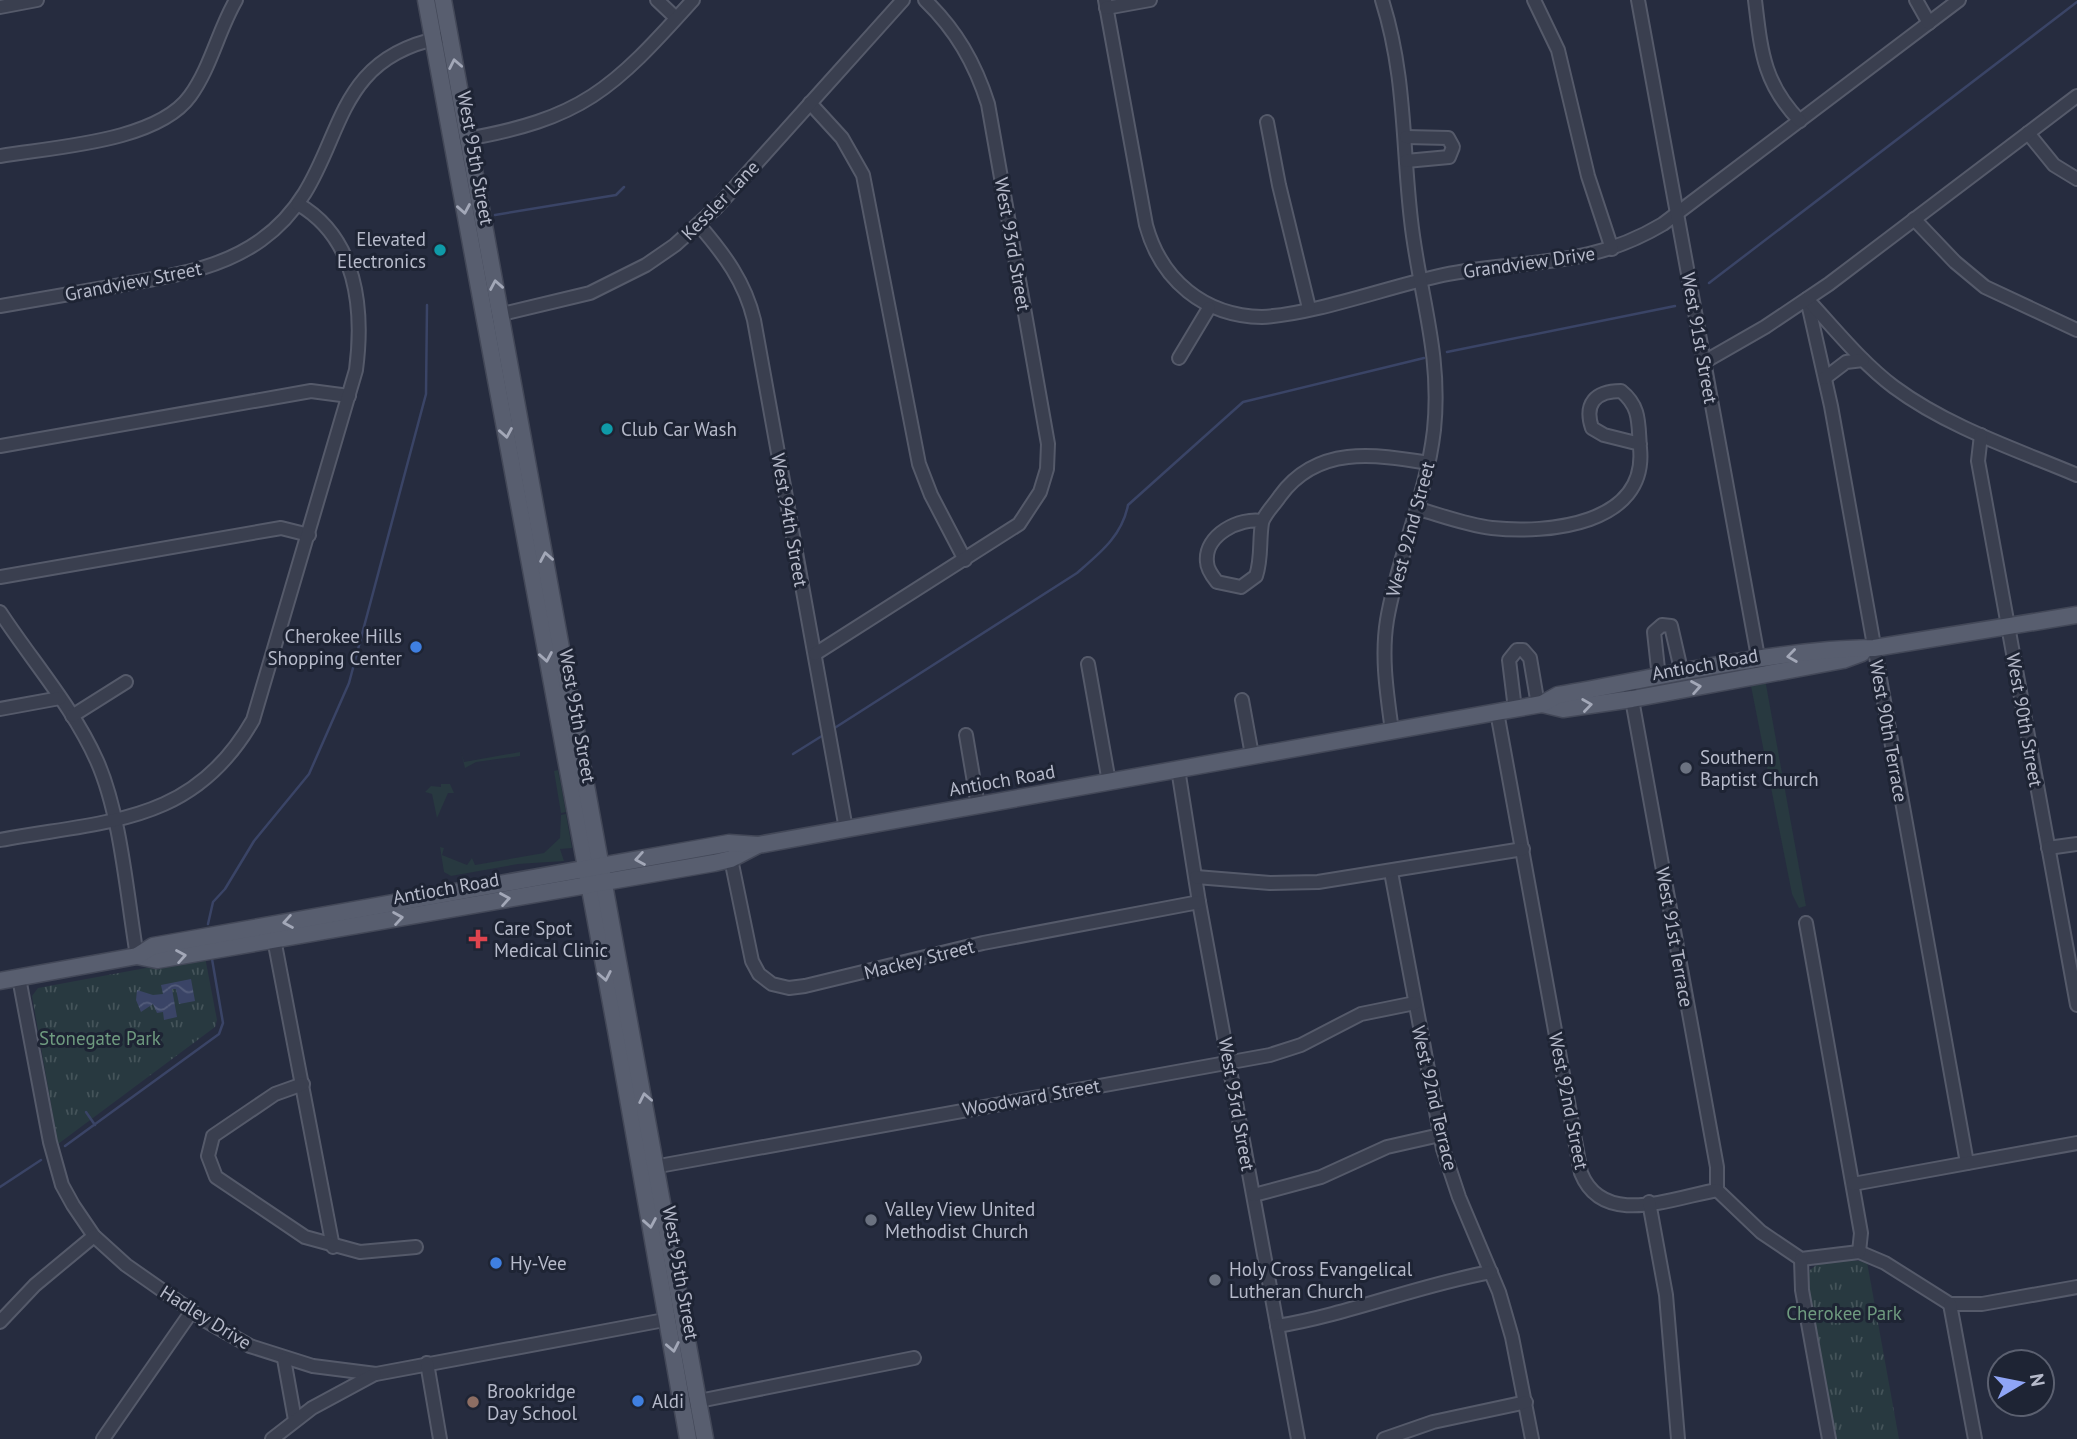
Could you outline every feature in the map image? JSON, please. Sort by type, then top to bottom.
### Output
[{"type":"main road","name":"West 95th Street","points":[[426,0],[641,1170],[675,1318],[690,1403],[705,1439]]},
{"type":"main road","name":"West 95th Street","points":[[443,0],[657,1166],[675,1318]]},
{"type":"main road","name":"Antioch Road","points":[[0,981],[138,956],[157,960],[587,885],[603,874],[729,843],[758,845],[1540,704],[1563,709],[1630,691],[1760,668],[1840,649],[1874,648],[2077,615]]},
{"type":"main road","name":"Antioch Road","points":[[1630,691],[1659,678],[1760,668]]},
{"type":"main road","name":"Antioch Road","points":[[138,956],[153,946],[584,868],[603,874],[731,859],[758,845]]},
{"type":"main road","name":"West 95th Street","points":[[688,1439],[690,1403]]},
{"type":"street","points":[[0,7],[37,0]]},
{"type":"street","points":[[0,156],[131,133],[169,117],[188,98],[203,76],[236,0]]},
{"type":"street","points":[[657,0],[676,18]]},
{"type":"street","points":[[452,142],[536,125],[583,104],[625,73],[692,0]]},
{"type":"street","name":"Kessler Lane","points":[[484,317],[556,303],[619,280],[675,245],[699,225],[902,0]]},
{"type":"street","name":"West 93rd Street","points":[[925,0],[953,30],[967,52],[988,104],[1048,443],[1047,469],[1034,503],[1006,534],[965,560]]},
{"type":"street","points":[[1150,0],[1106,4],[1150,240],[1169,274],[1209,307],[1179,358]]},
{"type":"street","name":"West 92nd Street","points":[[1382,0],[1401,72],[1411,223],[1434,358],[1434,429],[1429,463],[1419,509],[1387,620],[1385,678],[1392,731]]},
{"type":"street","points":[[1534,0],[1558,50],[1569,86],[1588,176],[1612,249]]},
{"type":"street","name":"West 91st Street","points":[[1638,0],[1760,668]]},
{"type":"street","points":[[1755,0],[1765,69],[1777,95],[1800,121]]},
{"type":"street","points":[[1916,0],[1929,23]]},
{"type":"street","name":"Grandview Drive","points":[[1209,307],[1262,317],[1422,280],[1497,266],[1566,260],[1612,249],[1639,239],[1677,214],[1959,0]]},
{"type":"street","name":"Grandview Street","points":[[0,306],[192,272],[218,264],[263,239],[298,204],[322,163],[359,83],[393,53],[450,36]]},
{"type":"street","points":[[1704,362],[1807,299],[2077,96]]},
{"type":"street","points":[[810,103],[842,138],[863,176],[919,464],[931,495],[965,560],[815,654]]},
{"type":"street","points":[[1267,122],[1279,185],[1309,308]]},
{"type":"street","points":[[2028,133],[2054,165],[2077,179]]},
{"type":"street","points":[[1406,137],[1448,138],[1453,146],[1449,157],[1406,161]]},
{"type":"street","points":[[0,840],[148,813],[172,802],[220,767],[240,744],[253,720],[349,396],[360,340],[352,275],[336,236],[317,216],[298,204]]},
{"type":"street","points":[[1914,219],[1955,262],[1985,287],[2077,330]]},
{"type":"street","name":"West 94th Street","points":[[699,225],[727,259],[750,303],[846,829]]},
{"type":"street","points":[[1807,299],[1863,360],[1913,400],[1981,435],[2077,475]]},
{"type":"street","name":"West 90th Terrace","points":[[1807,299],[1825,378],[1967,1163]]},
{"type":"street","points":[[1825,378],[1846,362],[1863,360]]},
{"type":"street","points":[[0,446],[311,391],[349,396]]},
{"type":"street","points":[[1419,509],[1480,526],[1518,530],[1587,520],[1615,507],[1631,490],[1642,469],[1640,444],[1637,409],[1621,391],[1597,395],[1591,402],[1588,416],[1592,428],[1604,435],[1640,444]]},
{"type":"street","name":"West 90th Street","points":[[1981,435],[1978,461],[2077,1005]]},
{"type":"street","points":[[1262,521],[1252,519],[1216,536],[1209,549],[1207,563],[1217,582],[1241,587],[1256,576],[1262,521],[1287,487],[1303,473],[1332,458],[1367,455],[1429,463]]},
{"type":"street","points":[[0,578],[281,528],[309,535]]},
{"type":"street","points":[[0,612],[72,716],[99,764],[114,820],[138,956]]},
{"type":"street","name":"Antioch Road","points":[[1659,678],[1654,632],[1662,625],[1671,626],[1674,633],[1682,674]]},
{"type":"street","points":[[1515,709],[1509,660],[1517,650],[1523,650],[1530,658],[1540,704]]},
{"type":"street","points":[[1088,664],[1109,782]]},
{"type":"street","points":[[72,716],[126,682]]},
{"type":"street","name":"West 91st Terrace","points":[[1630,691],[1717,1167],[1717,1190]]},
{"type":"street","points":[[0,709],[60,698]]},
{"type":"street","points":[[1242,700],[1252,755]]},
{"type":"street","name":"West 92nd Street","points":[[1497,712],[1581,1172],[1593,1194],[1606,1203],[1629,1206],[1650,1202]]},
{"type":"street","points":[[966,735],[978,806]]},
{"type":"street","name":"West 93rd Street","points":[[1178,769],[1199,902],[1298,1439]]},
{"type":"street","points":[[2048,848],[2077,844]]},
{"type":"street","points":[[1196,877],[1294,883],[1391,872],[1522,849]]},
{"type":"street","name":"Mackey Street","points":[[731,859],[752,961],[759,974],[772,984],[789,988],[883,969],[997,940],[1199,902]]},
{"type":"street","name":"West 92nd Terrace","points":[[1391,872],[1440,1135],[1459,1197],[1491,1272],[1512,1337],[1532,1439]]},
{"type":"street","points":[[1806,923],[1861,1233],[1859,1252]]},
{"type":"street","points":[[274,939],[333,1247]]},
{"type":"street","name":"Hadley Drive","points":[[19,978],[50,1142],[62,1185],[94,1236],[126,1265],[241,1342],[284,1359],[376,1374],[675,1318]]},
{"type":"street","name":"Woodward Street","points":[[641,1170],[1285,1051],[1360,1014],[1415,1003]]},
{"type":"street","points":[[303,1084],[275,1094],[219,1131],[209,1143],[210,1165],[216,1177],[304,1237],[333,1247],[360,1252],[416,1247]]},
{"type":"street","points":[[1254,1195],[1321,1177],[1387,1147],[1440,1135]]},
{"type":"street","points":[[1853,1184],[2077,1143]]},
{"type":"street","points":[[1678,1439],[1667,1295],[1650,1202],[1717,1190],[1761,1232],[1801,1259],[1859,1252],[1885,1263],[1950,1304],[1982,1304],[2077,1287]]},
{"type":"street","points":[[0,1322],[36,1285],[94,1236]]},
{"type":"street","points":[[1801,1259],[1802,1290],[1829,1439]]},
{"type":"street","points":[[1277,1326],[1345,1312],[1439,1281],[1491,1272]]},
{"type":"street","points":[[1950,1304],[1975,1439]]},
{"type":"street","points":[[103,1439],[192,1311]]},
{"type":"street","points":[[690,1403],[914,1358]]},
{"type":"street","points":[[284,1359],[295,1420]]},
{"type":"street","points":[[427,1363],[440,1439]]},
{"type":"street","points":[[272,1439],[295,1420],[376,1374]]},
{"type":"street","points":[[1384,1439],[1433,1422],[1526,1402]]},
{"type":"green space","points":[[1765,679],[1806,906],[1799,908],[1792,894],[1750,681]]},
{"type":"green space","points":[[461,752],[464,762],[520,752],[520,756],[476,762],[465,768]]},
{"type":"green space","points":[[558,770],[566,812],[561,813],[554,771]]},
{"type":"green space","points":[[441,784],[450,784],[454,793],[448,793],[437,818],[432,794],[425,792],[431,786],[441,787]]},
{"type":"green space","points":[[566,814],[572,848],[560,849],[564,861],[518,864],[451,876],[444,872],[440,847],[444,848],[442,855],[467,865],[472,858],[475,865],[544,853],[560,838],[561,815]]},
{"type":"green space","name":"Stonegate Park","points":[[205,957],[217,1020],[215,1027],[58,1144],[32,996],[38,988]]},
{"type":"green space","name":"Cherokee Park","points":[[1843,1259],[1867,1262],[1899,1439],[1835,1439],[1806,1273],[1819,1263]]},
{"type":"water","points":[[191,979],[195,1001],[179,1004],[176,989],[172,989],[177,1017],[164,1020],[163,1012],[157,1013],[153,1004],[141,1012],[136,1000],[137,990],[153,995],[163,994],[161,985]]},
{"type":"waterway","points":[[1709,283],[2077,2]]},
{"type":"waterway","points":[[495,215],[616,195],[624,187]]},
{"type":"waterway","points":[[208,924],[213,902],[225,889],[254,841],[309,774],[349,683],[426,394],[427,305]]},
{"type":"waterway","points":[[1447,352],[1675,306]]},
{"type":"waterway","points":[[833,729],[1077,573],[1102,551],[1115,535],[1128,505],[1243,402],[1424,358]]},
{"type":"waterway","points":[[793,754],[825,734]]},
{"type":"waterway","points":[[65,1146],[219,1034],[223,1023],[212,959]]},
{"type":"waterway","points":[[86,1112],[95,1125]]},
{"type":"waterway","points":[[0,1187],[41,1160]]},
{"type":"place","name":"Elevated Electronics","points":[[440,250]]},
{"type":"place","name":"Club Car Wash","points":[[607,429]]},
{"type":"place","name":"Cherokee Hills Shopping Center","points":[[416,647]]},
{"type":"place","name":"Southern Baptist Church","points":[[1686,768]]},
{"type":"place","name":"Care Spot Medical Clinic","points":[[478,939]]},
{"type":"place","name":"Valley View United Methodist Church","points":[[871,1220]]},
{"type":"place","name":"Hy-Vee","points":[[496,1263]]},
{"type":"place","name":"Holy Cross Evangelical Lutheran Church","points":[[1215,1280]]},
{"type":"place","name":"Aldi","points":[[638,1401]]},
{"type":"place","name":"Brookridge Day School","points":[[473,1402]]}]
